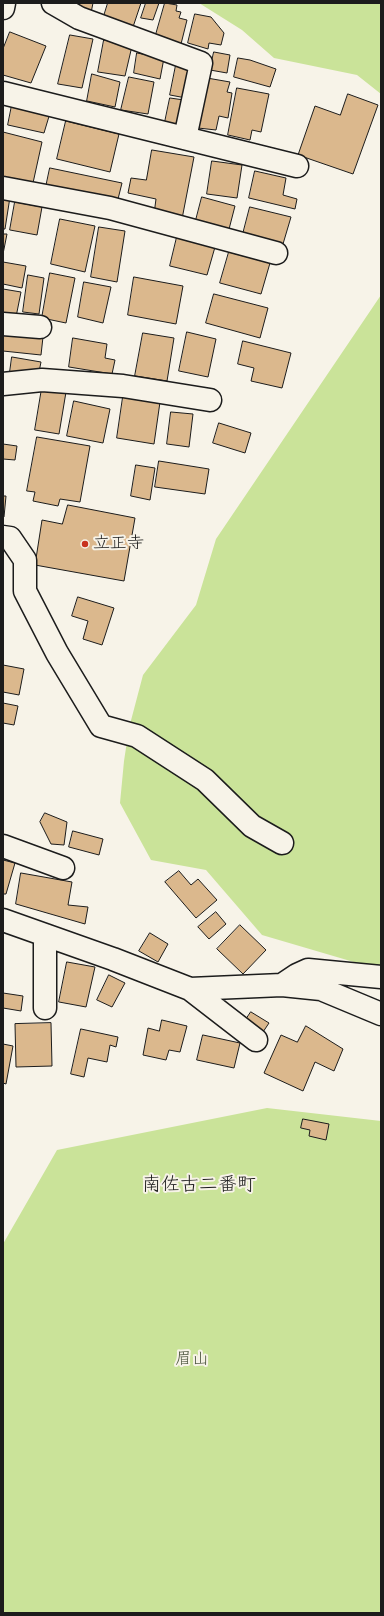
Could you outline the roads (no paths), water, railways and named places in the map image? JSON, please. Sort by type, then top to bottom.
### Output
[{"type":"street","points":[[3,8],[4,3]]},
{"type":"street","points":[[53,3],[79,18],[201,63],[186,138]]},
{"type":"street","points":[[3,93],[297,166]]},
{"type":"street","points":[[3,188],[110,208],[276,253]]},
{"type":"street","points":[[3,324],[40,327]]},
{"type":"street","points":[[3,384],[42,380],[123,386],[210,400]]},
{"type":"street","points":[[7,538],[25,560],[25,590],[29,598],[57,653],[101,726],[137,736],[205,780],[252,826],[282,843]]},
{"type":"street","points":[[3,846],[63,868]]},
{"type":"street","points":[[3,920],[113,959],[190,989],[256,1040]]},
{"type":"street","points":[[44,1008],[45,935]]},
{"type":"street","points":[[282,985],[308,970],[381,977]]},
{"type":"street","points":[[190,989],[282,985],[321,989],[381,1014]]},
{"type":"place","name":"立正寺","points":[[85,544]]},
{"type":"district","name":"南佐古二番町","points":[[199,1185]]},
{"type":"park label","name":"眉山","points":[[192,1360]]}]
